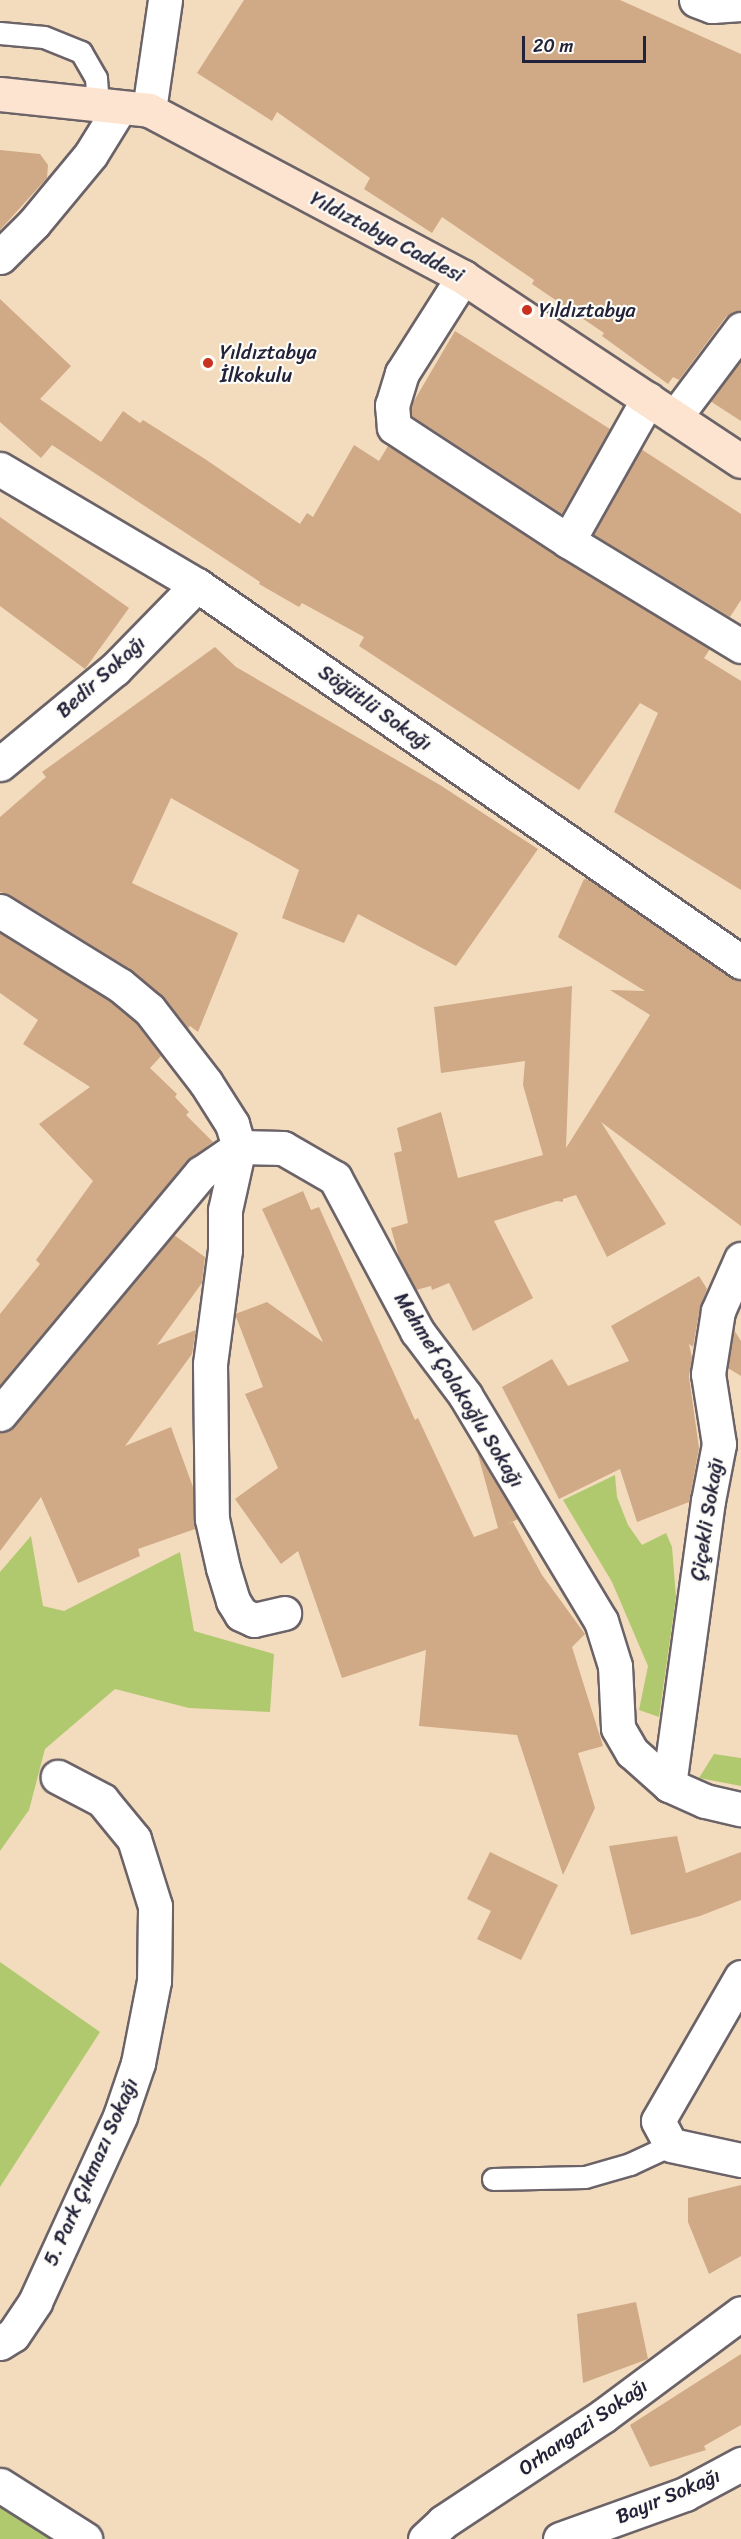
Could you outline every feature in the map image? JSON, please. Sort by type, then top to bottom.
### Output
[{"type":"main road","name":"Yıldıztabya Caddesi","points":[[0,94],[122,107],[463,277],[741,461]]},
{"type":"street","points":[[0,257],[34,223],[91,154],[122,107],[165,0]]},
{"type":"street","points":[[696,0],[712,6],[741,4]]},
{"type":"street","points":[[463,277],[402,373],[392,405],[394,428],[568,541],[741,645]]},
{"type":"street","points":[[675,417],[741,328]]},
{"type":"street","points":[[568,541],[648,399]]},
{"type":"street","name":"Söğütlü Sokağı","points":[[0,469],[197,585],[741,962]]},
{"type":"street","name":"Bedir Sokağı","points":[[0,764],[115,669],[197,585]]},
{"type":"street","points":[[0,911],[120,985],[149,1009],[206,1083],[232,1124],[239,1148],[225,1210],[225,1250],[210,1364],[212,1520],[222,1568],[233,1601],[241,1614],[254,1620],[284,1612]]},
{"type":"street","points":[[0,1414],[201,1173],[239,1148]]},
{"type":"street","name":"Mehmet Çolakoğlu Sokağı","points":[[239,1148],[283,1148],[335,1178],[417,1331],[465,1395],[601,1621],[615,1666],[618,1728],[632,1752],[669,1785],[705,1801],[741,1809]]},
{"type":"street","name":"Çiçekli Sokağı","points":[[669,1785],[708,1501],[730,1450],[708,1374],[718,1311],[741,1259]]},
{"type":"street","name":"5. Park Çıkmazı Sokağı","points":[[0,2343],[12,2335],[34,2302],[120,2116],[138,2062],[154,1981],[155,1906],[134,1839],[102,1800],[58,1777]]},
{"type":"street","points":[[741,1977],[658,2121],[671,2145],[741,2160]]},
{"type":"street","name":"Orhangazi Sokağı","points":[[425,2539],[443,2522],[603,2416],[741,2313]]},
{"type":"street","name":"Bayır Sokağı","points":[[560,2539],[685,2494],[741,2464]]},
{"type":"street","points":[[0,2485],[85,2539]]},
{"type":"lane","points":[[0,33],[44,37],[81,52],[96,78],[122,107]]},
{"type":"lane","points":[[493,2179],[585,2177],[630,2164],[671,2145]]},
{"type":"green space","points":[[615,1475],[617,1497],[628,1525],[642,1545],[666,1533],[672,1547],[676,1597],[659,1717],[639,1710],[648,1666],[612,1582],[563,1500]]},
{"type":"green space","points":[[31,1536],[43,1606],[64,1611],[180,1552],[194,1631],[274,1654],[270,1712],[189,1708],[115,1689],[45,1749],[29,1810],[0,1851],[0,1572]]},
{"type":"green space","points":[[714,1754],[741,1758],[741,1786],[699,1778]]},
{"type":"green space","points":[[0,1962],[100,2032],[0,2187]]},
{"type":"green space","points":[[0,2506],[50,2539],[0,2539]]},
{"type":"building","points":[[244,0],[620,0],[741,54],[741,311],[726,317],[679,380],[673,377],[668,384],[602,336],[604,333],[532,284],[534,280],[442,217],[432,233],[364,189],[370,178],[277,112],[272,121],[197,73]]},
{"type":"building","points":[[0,150],[40,154],[48,165],[47,178],[0,230]]},
{"type":"building","points":[[0,299],[71,366],[40,399],[101,442],[123,411],[140,423],[143,420],[205,459],[300,524],[307,513],[313,517],[354,445],[379,461],[388,446],[558,557],[710,649],[704,658],[741,681],[741,890],[614,812],[658,713],[640,703],[579,790],[359,646],[364,637],[302,603],[299,607],[259,584],[260,582],[52,445],[41,458],[0,422]]},
{"type":"building","points":[[455,331],[610,429],[562,514],[412,416],[411,406]]},
{"type":"building","points":[[741,360],[741,421],[710,401]]},
{"type":"building","points":[[641,449],[741,514],[741,600],[730,617],[593,534]]},
{"type":"building","points":[[0,517],[129,608],[85,669],[0,606]]},
{"type":"building","points":[[215,647],[236,667],[440,785],[538,849],[456,966],[358,914],[344,943],[282,918],[299,870],[171,798],[132,883],[238,933],[198,1032],[190,1026],[188,1028],[161,995],[130,969],[10,895],[0,892],[0,817],[46,777],[42,772]]},
{"type":"building","points":[[584,879],[590,880],[730,977],[741,981],[741,1226],[601,1122],[666,1224],[607,1257],[576,1195],[563,1199],[563,1202],[557,1201],[494,1221],[533,1298],[473,1331],[449,1283],[432,1290],[431,1286],[416,1290],[399,1257],[391,1228],[408,1223],[394,1153],[402,1151],[397,1128],[441,1112],[458,1178],[543,1155],[523,1085],[525,1061],[441,1073],[434,1007],[572,986],[566,1148],[650,1015],[610,990],[645,991],[558,937]]},
{"type":"building","points":[[0,933],[109,1000],[135,1022],[161,1056],[150,1068],[177,1094],[175,1097],[189,1112],[186,1115],[213,1142],[187,1161],[0,1385],[0,1314],[40,1264],[36,1260],[93,1181],[39,1124],[90,1087],[23,1044],[38,1020],[0,993]]},
{"type":"building","points":[[303,1191],[311,1210],[319,1207],[415,1420],[418,1418],[474,1537],[498,1528],[477,1451],[518,1519],[504,1526],[513,1522],[542,1575],[585,1634],[572,1647],[603,1746],[578,1753],[595,1808],[563,1875],[517,1735],[419,1726],[426,1650],[342,1678],[298,1551],[281,1564],[235,1499],[278,1468],[245,1394],[263,1387],[235,1314],[267,1302],[323,1342],[262,1209]]},
{"type":"building","points":[[174,1235],[205,1257],[202,1283],[157,1345],[196,1330],[192,1354],[125,1446],[171,1427],[193,1487],[195,1529],[138,1549],[140,1556],[78,1583],[41,1497],[0,1551],[0,1432],[14,1426]]},
{"type":"building","points":[[699,1276],[707,1289],[700,1308],[693,1347],[689,1344],[692,1358],[689,1377],[699,1448],[689,1502],[637,1522],[620,1469],[559,1499],[502,1387],[552,1359],[568,1386],[629,1361],[611,1326]]},
{"type":"building","points":[[734,1330],[741,1341],[741,1376],[728,1368]]},
{"type":"building","points":[[677,1836],[686,1873],[741,1852],[741,1900],[700,1916],[631,1935],[609,1846]]},
{"type":"building","points":[[490,1852],[558,1885],[521,1960],[477,1939],[491,1911],[467,1899]]},
{"type":"building","points":[[741,2185],[741,2256],[709,2274],[688,2222],[688,2198]]},
{"type":"building","points":[[636,2302],[648,2359],[583,2383],[577,2314]]},
{"type":"building","points":[[741,2354],[741,2425],[704,2446],[706,2450],[650,2467],[630,2425]]},
{"type":"place","name":"Yıldıztabya","points":[[527,310]]},
{"type":"place","name":"Yıldıztabya İlkokulu","points":[[208,363]]}]
